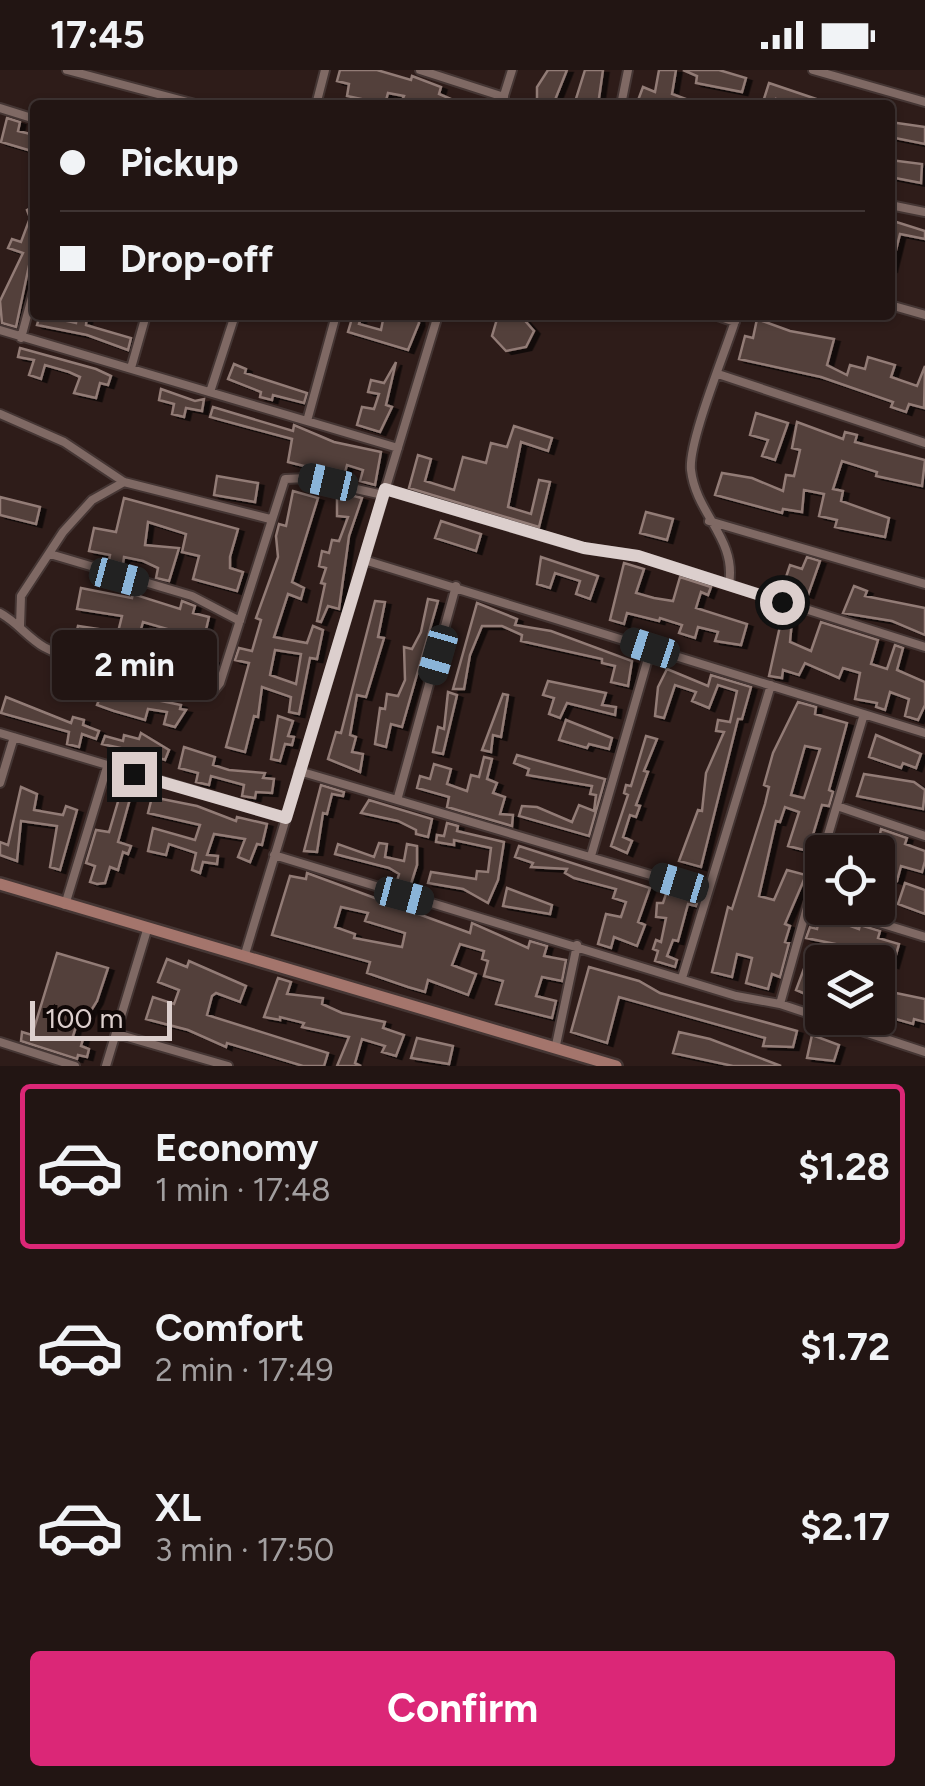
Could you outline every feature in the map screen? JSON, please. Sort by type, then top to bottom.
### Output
[{"type":"street","points":[[68,70],[180,100]]},
{"type":"street","points":[[317,100],[325,70]]},
{"type":"street","points":[[420,70],[500,100]]},
{"type":"street","points":[[503,100],[512,70]]},
{"type":"street","points":[[622,100],[628,70]]},
{"type":"street","points":[[813,70],[925,102]]},
{"type":"street","points":[[0,108],[30,117]]},
{"type":"street","points":[[895,206],[925,212]]},
{"type":"street","points":[[21,338],[30,305]]},
{"type":"street","points":[[895,307],[925,316]]},
{"type":"street","points":[[131,368],[145,320]]},
{"type":"street","points":[[210,392],[233,320]]},
{"type":"street","points":[[307,421],[335,320]]},
{"type":"street","points":[[245,954],[436,320]]},
{"type":"street","points":[[730,584],[729,553],[709,521],[691,466],[735,320]]},
{"type":"street","points":[[0,330],[398,448]]},
{"type":"street","points":[[718,374],[925,443]]},
{"type":"street","points":[[0,414],[64,442],[124,482],[270,519]]},
{"type":"street","points":[[0,614],[45,647],[76,660],[138,682],[202,696],[212,693],[220,683],[240,622],[280,485],[290,478],[384,492],[584,548],[638,556],[925,648]]},
{"type":"street","points":[[20,626],[21,596],[50,554],[92,500],[124,482]]},
{"type":"street","points":[[709,521],[925,584]]},
{"type":"street","points":[[50,554],[192,596],[240,622]]},
{"type":"street","points":[[364,560],[925,733]]},
{"type":"street","points":[[398,797],[456,586]]},
{"type":"street","points":[[592,856],[650,648]]},
{"type":"street","points":[[682,978],[771,684]]},
{"type":"street","points":[[829,835],[864,714]]},
{"type":"street","points":[[0,733],[286,818]]},
{"type":"street","points":[[0,783],[14,737]]},
{"type":"street","points":[[65,904],[107,766]]},
{"type":"street","points":[[299,770],[708,892]]},
{"type":"street","points":[[837,806],[925,836]]},
{"type":"street","points":[[274,855],[780,1004],[925,1052]]},
{"type":"street","points":[[0,884],[148,930],[245,954],[556,1045],[616,1066]]},
{"type":"street","points":[[780,1004],[805,911]]},
{"type":"street","points":[[886,925],[925,937]]},
{"type":"street","points":[[106,1066],[148,930]]},
{"type":"street","points":[[556,1045],[577,946]]},
{"type":"street","points":[[117,1034],[228,1066]]},
{"type":"street","points":[[0,1042],[75,1066]]},
{"type":"building","points":[[340,70],[377,70],[411,80],[412,76],[441,87],[439,94],[453,100],[402,100],[404,96],[388,93],[386,100],[366,100],[347,96],[349,84],[337,81]]},
{"type":"building","points":[[548,70],[567,70],[555,100],[537,100],[537,87]]},
{"type":"building","points":[[585,70],[603,70],[599,100],[576,100]]},
{"type":"building","points":[[659,70],[676,70],[672,94],[686,99],[638,100],[643,87],[655,92]]},
{"type":"building","points":[[683,70],[719,70],[746,78],[742,92],[696,83],[697,76]]},
{"type":"building","points":[[769,83],[819,100],[776,99],[764,100]]},
{"type":"building","points":[[7,118],[20,122],[18,131],[30,134],[30,151],[1,142]]},
{"type":"building","points":[[895,123],[925,127],[925,144],[895,138]]},
{"type":"building","points":[[895,161],[922,164],[921,183],[895,178]]},
{"type":"building","points":[[30,218],[30,261],[16,327],[2,323],[0,301],[23,253],[8,248],[12,239],[21,242]]},
{"type":"building","points":[[895,222],[925,231],[925,239],[900,234],[895,254]]},
{"type":"building","points":[[38,320],[86,320],[86,325],[131,338],[128,350],[87,335],[37,325]]},
{"type":"building","points":[[352,320],[381,330],[383,320],[419,320],[408,350],[348,332]]},
{"type":"building","points":[[497,320],[524,320],[534,331],[526,347],[506,351],[492,336]]},
{"type":"building","points":[[760,320],[790,331],[834,339],[827,365],[847,375],[850,365],[865,369],[868,357],[895,365],[891,377],[917,386],[925,366],[924,408],[909,404],[906,412],[891,407],[893,402],[821,377],[739,359],[745,336],[753,338]]},
{"type":"building","points":[[20,348],[96,369],[111,376],[108,385],[100,383],[96,398],[74,393],[80,377],[69,372],[45,365],[41,379],[29,375],[34,360],[18,357]]},
{"type":"building","points":[[396,362],[386,405],[392,407],[380,432],[357,425],[362,407],[374,409],[379,394],[368,392],[371,380],[384,383]]},
{"type":"building","points":[[234,364],[246,369],[245,373],[307,393],[304,403],[273,395],[272,400],[260,397],[261,392],[228,379]]},
{"type":"building","points":[[161,389],[195,401],[204,399],[202,411],[186,408],[184,417],[172,414],[174,404],[159,400]]},
{"type":"building","points":[[213,407],[293,431],[294,425],[334,442],[381,452],[375,485],[360,481],[363,470],[347,465],[344,476],[288,462],[292,439],[210,417]]},
{"type":"building","points":[[756,413],[788,423],[775,460],[762,456],[768,440],[750,435]]},
{"type":"building","points":[[797,422],[843,439],[845,432],[857,435],[855,442],[925,460],[922,486],[876,476],[877,472],[842,461],[833,489],[843,491],[841,501],[889,518],[885,537],[835,527],[837,520],[819,516],[824,494],[804,490],[802,512],[783,509],[782,513],[715,495],[722,473],[752,478],[783,491],[786,475],[794,476],[800,450],[792,448]]},
{"type":"building","points":[[514,426],[552,438],[548,451],[521,442],[508,507],[531,514],[539,480],[550,482],[539,527],[409,488],[418,455],[431,459],[425,481],[454,490],[463,457],[486,463],[491,443],[507,447]]},
{"type":"building","points":[[217,476],[258,483],[255,502],[214,495]]},
{"type":"building","points":[[293,491],[318,498],[292,582],[304,588],[301,599],[288,594],[274,637],[307,643],[313,626],[323,630],[317,659],[310,658],[299,714],[289,712],[291,697],[262,687],[258,717],[254,716],[245,752],[226,747],[249,663],[235,660],[239,648],[252,651],[261,620],[256,618],[278,557],[279,524],[286,526]],"holes":[[[275,650],[301,654],[296,684],[270,675]]]},
{"type":"building","points":[[337,492],[362,498],[349,536],[339,609],[328,606],[321,622],[317,621],[326,568],[319,566],[322,551],[329,553],[332,540],[339,541],[348,517],[337,516]]},
{"type":"building","points":[[0,497],[40,507],[36,524],[0,515]]},
{"type":"building","points":[[124,498],[238,529],[230,557],[230,568],[243,572],[237,591],[193,579],[199,556],[182,552],[186,534],[148,522],[145,545],[179,548],[169,581],[156,578],[158,568],[143,561],[124,557],[123,564],[109,561],[110,555],[89,551],[94,528],[116,532]]},
{"type":"building","points":[[646,512],[673,519],[667,540],[640,533]]},
{"type":"building","points":[[441,521],[481,534],[476,551],[435,538]]},
{"type":"building","points":[[541,557],[598,576],[590,599],[576,594],[580,581],[555,573],[550,588],[537,584]]},
{"type":"building","points":[[807,557],[820,561],[808,595],[783,586],[790,565],[802,569]]},
{"type":"building","points":[[624,563],[644,569],[636,593],[654,598],[673,601],[680,577],[711,587],[708,595],[701,592],[696,608],[747,624],[741,645],[715,641],[718,632],[698,627],[695,638],[679,633],[682,625],[660,618],[659,621],[627,613],[624,624],[610,620]]},
{"type":"building","points":[[854,586],[867,591],[865,596],[925,608],[925,635],[892,621],[843,613]]},
{"type":"building","points":[[81,588],[132,598],[133,594],[180,609],[182,601],[195,606],[193,613],[209,617],[204,638],[183,633],[180,647],[215,661],[210,681],[168,671],[166,679],[147,676],[149,666],[114,655],[114,649],[86,644],[85,650],[73,647],[78,626],[118,632],[122,616],[77,609]],"holes":[[[143,622],[171,630],[167,647],[138,640]]]},
{"type":"building","points":[[428,599],[438,601],[402,727],[391,724],[386,747],[375,744],[380,708],[385,709],[387,694],[398,696],[405,680],[404,647],[412,649],[421,632]]},
{"type":"building","points":[[375,601],[385,602],[378,637],[384,638],[366,697],[357,695],[350,735],[356,737],[352,752],[363,754],[360,772],[328,759],[336,732],[341,733]]},
{"type":"building","points":[[477,603],[517,619],[515,625],[551,631],[632,661],[628,686],[611,682],[615,666],[602,663],[602,659],[521,641],[522,635],[502,626],[482,626],[470,655],[464,689],[453,689]]},
{"type":"building","points":[[782,617],[792,620],[790,642],[811,651],[821,622],[878,640],[871,664],[887,669],[895,645],[903,648],[897,670],[925,682],[925,705],[918,720],[905,716],[909,699],[890,692],[885,710],[876,707],[877,703],[855,699],[860,673],[843,668],[839,678],[805,663],[799,675],[783,670],[782,678],[769,676]]},
{"type":"building","points":[[56,668],[102,681],[101,686],[122,693],[181,705],[180,709],[186,710],[175,727],[164,724],[167,712],[148,709],[145,720],[114,711],[97,705],[99,700],[52,686]]},
{"type":"building","points":[[667,669],[708,686],[711,675],[751,687],[742,719],[738,719],[701,867],[679,861],[698,810],[702,811],[706,773],[724,732],[716,731],[718,720],[730,722],[737,691],[718,685],[709,708],[692,701],[696,692],[675,685],[664,718],[655,716],[658,687]]},
{"type":"building","points":[[548,681],[606,693],[602,705],[616,707],[615,715],[567,703],[560,718],[549,714],[554,698],[543,695]]},
{"type":"building","points":[[448,692],[457,695],[443,754],[433,752],[438,727],[444,729]]},
{"type":"building","points":[[503,694],[508,695],[501,737],[493,735],[491,752],[482,750]]},
{"type":"building","points":[[6,697],[71,723],[73,717],[84,720],[83,725],[99,731],[96,739],[82,734],[79,747],[67,744],[69,732],[1,713]]},
{"type":"building","points":[[798,702],[816,707],[815,714],[847,723],[829,790],[833,792],[829,806],[822,805],[813,835],[805,835],[805,850],[788,846],[799,812],[785,807],[780,822],[776,821],[759,896],[774,900],[787,870],[805,877],[785,924],[790,926],[785,942],[789,943],[780,977],[772,974],[768,989],[746,983],[752,958],[737,954],[732,977],[712,972],[728,907],[732,909],[765,804],[769,787],[764,785],[773,753]],"holes":[[[805,746],[820,749],[804,798],[791,795]]]},
{"type":"building","points":[[278,716],[293,721],[288,736],[294,737],[292,745],[285,744],[280,761],[271,759]]},
{"type":"building","points":[[566,720],[612,738],[609,749],[559,740]]},
{"type":"building","points":[[141,733],[169,750],[165,760],[148,754],[145,761],[132,756],[134,751],[102,744],[105,736],[123,741],[124,735],[139,739]]},
{"type":"building","points":[[876,735],[921,754],[916,768],[903,763],[901,768],[869,757]]},
{"type":"building","points":[[646,736],[657,739],[644,771],[648,772],[636,805],[640,806],[636,817],[630,815],[623,837],[632,841],[627,853],[611,846],[628,795],[624,793],[626,785],[631,786]]},
{"type":"building","points":[[184,747],[215,757],[213,765],[265,773],[263,778],[274,779],[272,793],[256,792],[255,798],[242,796],[244,785],[211,776],[209,785],[196,782],[198,773],[179,768]]},
{"type":"building","points":[[517,755],[605,779],[589,836],[519,816],[522,806],[537,807],[572,822],[579,805],[594,811],[596,795],[590,794],[592,786],[527,775],[529,769],[514,763]]},
{"type":"building","points":[[484,757],[492,759],[487,779],[497,783],[493,793],[505,797],[500,814],[513,815],[512,826],[447,807],[449,797],[417,788],[420,776],[430,779],[434,764],[451,769],[447,784],[467,791],[471,775],[479,777]]},
{"type":"building","points":[[864,774],[914,782],[925,790],[923,809],[857,796]]},
{"type":"building","points":[[125,778],[140,783],[138,790],[133,788],[118,842],[131,846],[128,854],[123,852],[118,870],[110,867],[105,883],[90,882],[95,866],[86,863],[96,830],[109,832]]},
{"type":"building","points":[[321,785],[344,792],[343,796],[332,794],[327,814],[323,813],[317,852],[304,851]]},
{"type":"building","points":[[21,787],[37,794],[34,810],[63,815],[66,806],[77,810],[60,870],[50,867],[57,826],[21,821],[17,861],[0,855],[0,842],[8,845]]},
{"type":"building","points":[[152,797],[197,806],[236,821],[237,817],[267,824],[262,845],[257,844],[250,862],[238,857],[245,839],[214,834],[207,855],[218,856],[217,864],[203,862],[200,873],[192,870],[196,853],[169,844],[166,855],[148,851],[153,828],[195,840],[200,825],[148,813]]},
{"type":"building","points":[[369,800],[432,819],[428,837],[398,821],[361,813]]},
{"type":"building","points":[[447,823],[458,826],[457,831],[504,842],[498,880],[488,903],[463,889],[428,883],[431,872],[476,879],[477,871],[488,872],[491,848],[454,840],[454,845],[436,842],[437,835],[444,836]]},
{"type":"building","points":[[881,829],[907,838],[905,844],[925,851],[922,872],[901,866],[895,880],[895,835],[880,835]]},
{"type":"building","points":[[379,843],[387,844],[385,857],[404,861],[407,844],[417,846],[417,865],[410,887],[396,884],[399,874],[389,868],[335,854],[338,844],[374,857]]},
{"type":"building","points":[[519,846],[650,888],[638,922],[645,925],[637,946],[614,937],[611,948],[598,944],[606,914],[621,917],[626,902],[613,898],[616,889],[574,878],[565,873],[567,869],[531,867],[533,863],[515,857]]},
{"type":"building","points":[[307,873],[470,933],[472,923],[528,948],[530,941],[547,946],[544,956],[566,960],[562,981],[542,977],[536,996],[556,1001],[552,1018],[496,1004],[503,981],[484,976],[488,961],[482,959],[484,951],[460,944],[452,965],[476,974],[468,995],[428,980],[425,992],[367,973],[370,962],[272,935],[290,876],[306,879]],"holes":[[[341,907],[368,913],[365,921],[405,933],[402,947],[354,938],[355,934],[335,927]]]},
{"type":"building","points":[[905,883],[925,890],[925,914],[898,904]]},
{"type":"building","points":[[507,888],[552,905],[550,914],[503,906]]},
{"type":"building","points":[[668,888],[699,897],[696,906],[688,904],[678,941],[673,940],[667,956],[677,960],[675,967],[655,961],[658,951],[653,949],[656,940],[661,942],[666,918],[656,917],[657,903],[663,903]]},
{"type":"building","points":[[818,925],[859,929],[860,925],[880,931],[878,938],[899,944],[895,958],[895,945],[840,945],[806,938],[810,927],[817,929]]},
{"type":"building","points":[[57,953],[108,968],[97,1001],[89,1014],[81,1011],[73,1036],[83,1039],[81,1046],[89,1049],[87,1057],[78,1055],[77,1059],[21,1041],[22,1032],[32,1035]]},
{"type":"building","points":[[167,959],[187,967],[189,961],[246,986],[240,1002],[216,993],[207,1015],[328,1053],[324,1066],[303,1066],[227,1043],[226,1047],[188,1030],[146,1019],[153,997],[174,1004],[179,990],[158,982]]},
{"type":"building","points":[[805,966],[805,994],[796,990]]},
{"type":"building","points":[[589,967],[639,981],[660,993],[797,1031],[793,1047],[763,1046],[765,1038],[619,997],[607,1043],[571,1032]]},
{"type":"building","points":[[278,978],[291,982],[287,994],[323,998],[322,1004],[342,1013],[385,1022],[383,1028],[404,1035],[396,1056],[382,1052],[385,1046],[362,1039],[355,1063],[361,1066],[337,1066],[349,1037],[302,1027],[304,1023],[280,1017],[264,1017]]},
{"type":"building","points":[[895,993],[925,999],[925,1022],[914,1019],[913,1024],[895,1019]]},
{"type":"building","points":[[679,1032],[710,1039],[781,1066],[733,1066],[673,1053]]},
{"type":"building","points":[[812,1035],[839,1045],[834,1061],[807,1058]]},
{"type":"building","points":[[417,1038],[453,1046],[449,1064],[411,1058]]},
{"type":"route","points":[[134,774],[286,818],[385,489],[584,548],[626,552],[782,602]]}]
